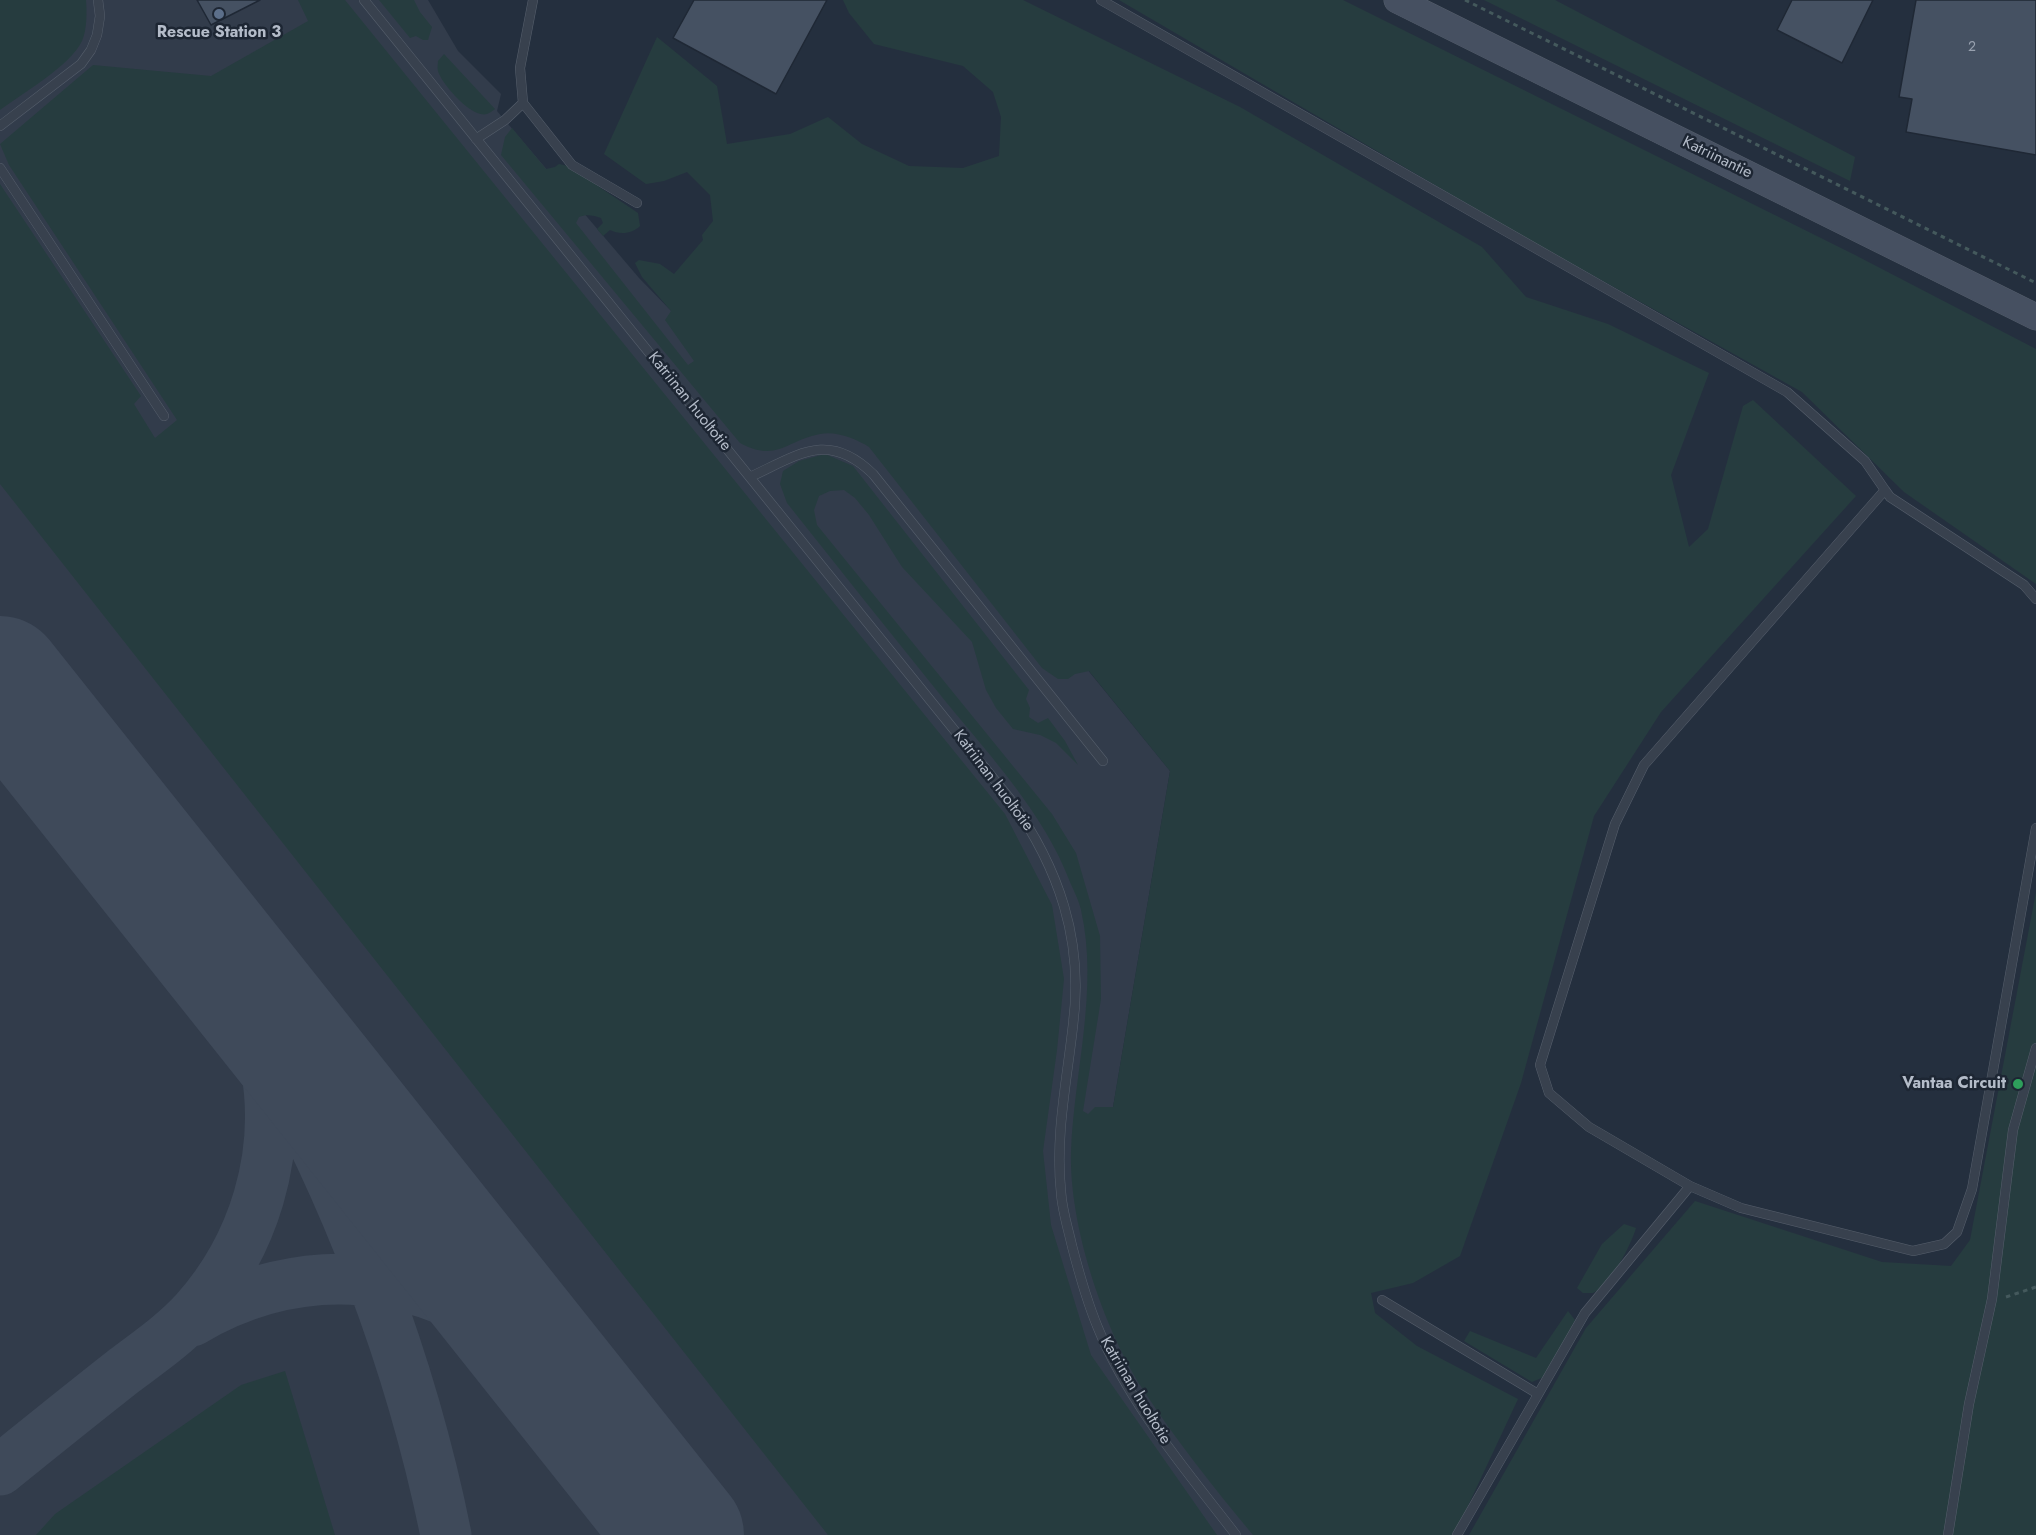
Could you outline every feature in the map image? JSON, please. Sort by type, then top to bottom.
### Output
[{"type":"main road","name":"Katriinantie","points":[[1397,0],[2036,317]]},
{"type":"lane","points":[[0,126],[81,63],[92,50],[100,16],[98,0]]},
{"type":"lane","name":"Katriinan huoltotie","points":[[364,0],[1010,799],[1031,828],[1052,871],[1068,919],[1074,954],[1076,988],[1074,1022],[1061,1120],[1059,1154],[1060,1193],[1077,1265],[1098,1327],[1112,1358],[1172,1451],[1236,1535]]},
{"type":"lane","points":[[533,0],[520,68],[523,103],[572,165],[637,203]]},
{"type":"lane","points":[[1101,0],[1787,392],[1865,461],[1890,497],[2024,585],[2036,599]]},
{"type":"lane","points":[[476,139],[505,120],[523,103]]},
{"type":"lane","points":[[0,168],[164,416]]},
{"type":"lane","points":[[750,477],[816,449],[842,452],[859,461],[873,474],[1103,761]]},
{"type":"lane","points":[[1885,490],[1644,765],[1615,824],[1540,1065],[1549,1093],[1589,1127],[1689,1186],[1741,1208],[1913,1251],[1944,1244],[1957,1232],[1972,1189],[2036,828]]},
{"type":"lane","points":[[1948,1535],[1969,1404],[1992,1299],[2013,1130],[2036,1048]]},
{"type":"lane","points":[[1457,1535],[1585,1312],[1689,1186]]},
{"type":"lane","points":[[1382,1300],[1538,1394]]},
{"type":"path","points":[[1465,0],[2036,283]]},
{"type":"path","points":[[1992,1299],[2012,1296],[2036,1287]]},
{"type":"shaded area","points":[[0,0],[428,0],[458,51],[501,94],[497,111],[639,278],[764,406],[858,388],[1170,771],[1113,1107],[1430,1535],[0,1535]]},
{"type":"green space","points":[[0,0],[86,0],[86,26],[82,41],[67,60],[0,110]]},
{"type":"green space","points":[[298,0],[345,0],[1005,814],[1052,905],[1064,979],[1043,1151],[1051,1225],[1091,1355],[1217,1535],[828,1535],[0,484],[0,184],[141,396],[134,404],[155,438],[177,420],[9,165],[0,144],[93,65],[211,76],[308,21]]},
{"type":"green space","points":[[379,0],[414,0],[432,27],[428,40],[416,36],[410,38]]},
{"type":"green space","points":[[843,0],[1023,0],[1240,107],[1482,247],[1526,297],[1608,324],[1709,373],[1671,475],[1689,547],[1708,529],[1743,406],[1753,400],[1856,496],[1661,712],[1594,816],[1521,1083],[1460,1256],[1413,1283],[1371,1293],[1375,1313],[1417,1346],[1518,1399],[1452,1535],[1253,1535],[1195,1463],[1142,1388],[1114,1336],[1091,1274],[1082,1243],[1072,1181],[1073,1122],[1087,1001],[1086,940],[1078,900],[1046,833],[1016,788],[787,503],[780,484],[783,471],[799,461],[825,454],[853,466],[1029,690],[1026,699],[1030,708],[1029,717],[1038,723],[1048,718],[1065,741],[1078,765],[1056,743],[1040,735],[1013,729],[996,708],[986,690],[972,642],[902,567],[869,515],[855,498],[844,490],[830,491],[819,496],[814,510],[817,525],[1052,814],[1076,853],[1100,936],[1101,999],[1083,1111],[1088,1114],[1095,1107],[1113,1107],[1170,771],[1089,671],[1075,674],[1068,679],[1058,679],[1042,668],[869,447],[846,436],[826,433],[773,451],[753,449],[740,443],[501,155],[505,137],[512,128],[546,169],[559,164],[568,166],[638,213],[640,226],[626,233],[610,230],[603,236],[597,229],[603,223],[601,218],[593,216],[579,217],[576,223],[688,365],[694,361],[665,320],[671,311],[642,277],[635,263],[639,260],[660,264],[674,274],[703,240],[702,235],[713,221],[710,195],[687,172],[664,181],[646,184],[604,154],[657,37],[717,86],[727,144],[790,134],[828,117],[862,144],[909,166],[963,168],[999,156],[1001,117],[993,92],[963,66],[874,44],[849,13]]},
{"type":"green space","points":[[1119,0],[1343,0],[1855,255],[2036,349],[2036,584],[1904,492],[1802,392],[1517,233]]},
{"type":"green space","points":[[1484,0],[1555,0],[1855,157],[1850,181]]},
{"type":"green space","points":[[444,54],[495,109],[488,114],[481,114],[473,111],[458,99],[438,70],[438,61]]},
{"type":"green space","points":[[2036,892],[2036,1535],[1469,1535],[1586,1328],[1695,1201],[1882,1262],[1951,1266],[1970,1240]]},
{"type":"green space","points":[[1624,1224],[1636,1228],[1619,1264],[1600,1289],[1593,1293],[1583,1293],[1577,1288],[1602,1244]]},
{"type":"green space","points":[[1568,1311],[1575,1320],[1546,1376],[1532,1382],[1464,1341],[1470,1331],[1536,1358]]},
{"type":"green space","points":[[285,1371],[335,1535],[36,1535],[55,1514],[241,1385]]},
{"type":"building","name":"Rescue Station 3","points":[[197,0],[260,0],[211,25]]},
{"type":"building","points":[[694,0],[827,0],[776,94],[673,38]]},
{"type":"building","points":[[1792,0],[1873,0],[1842,63],[1777,30]]},
{"type":"building","points":[[1916,0],[2036,0],[2036,155],[1906,132],[1912,99],[1899,97]]},
{"type":"taxiway","points":[[0,680],[4,685]]},
{"type":"taxiway","points":[[131,845],[229,988],[291,1096],[320,1156],[372,1279],[394,1342],[414,1406],[446,1535]]},
{"type":"taxiway","points":[[0,1470],[170,1335],[195,1312],[216,1286],[248,1229],[259,1198],[270,1133],[270,1100],[266,1067]]},
{"type":"taxiway","points":[[192,1321],[233,1300],[276,1287],[319,1280],[362,1280],[405,1287],[446,1300],[486,1320],[532,1355],[587,1418]]},
{"type":"runway","points":[[0,679],[681,1535]]},
{"type":"place","name":"Rescue Station 3","points":[[219,14]]},
{"type":"place","name":"Vantaa Circuit","points":[[2018,1084]]}]
